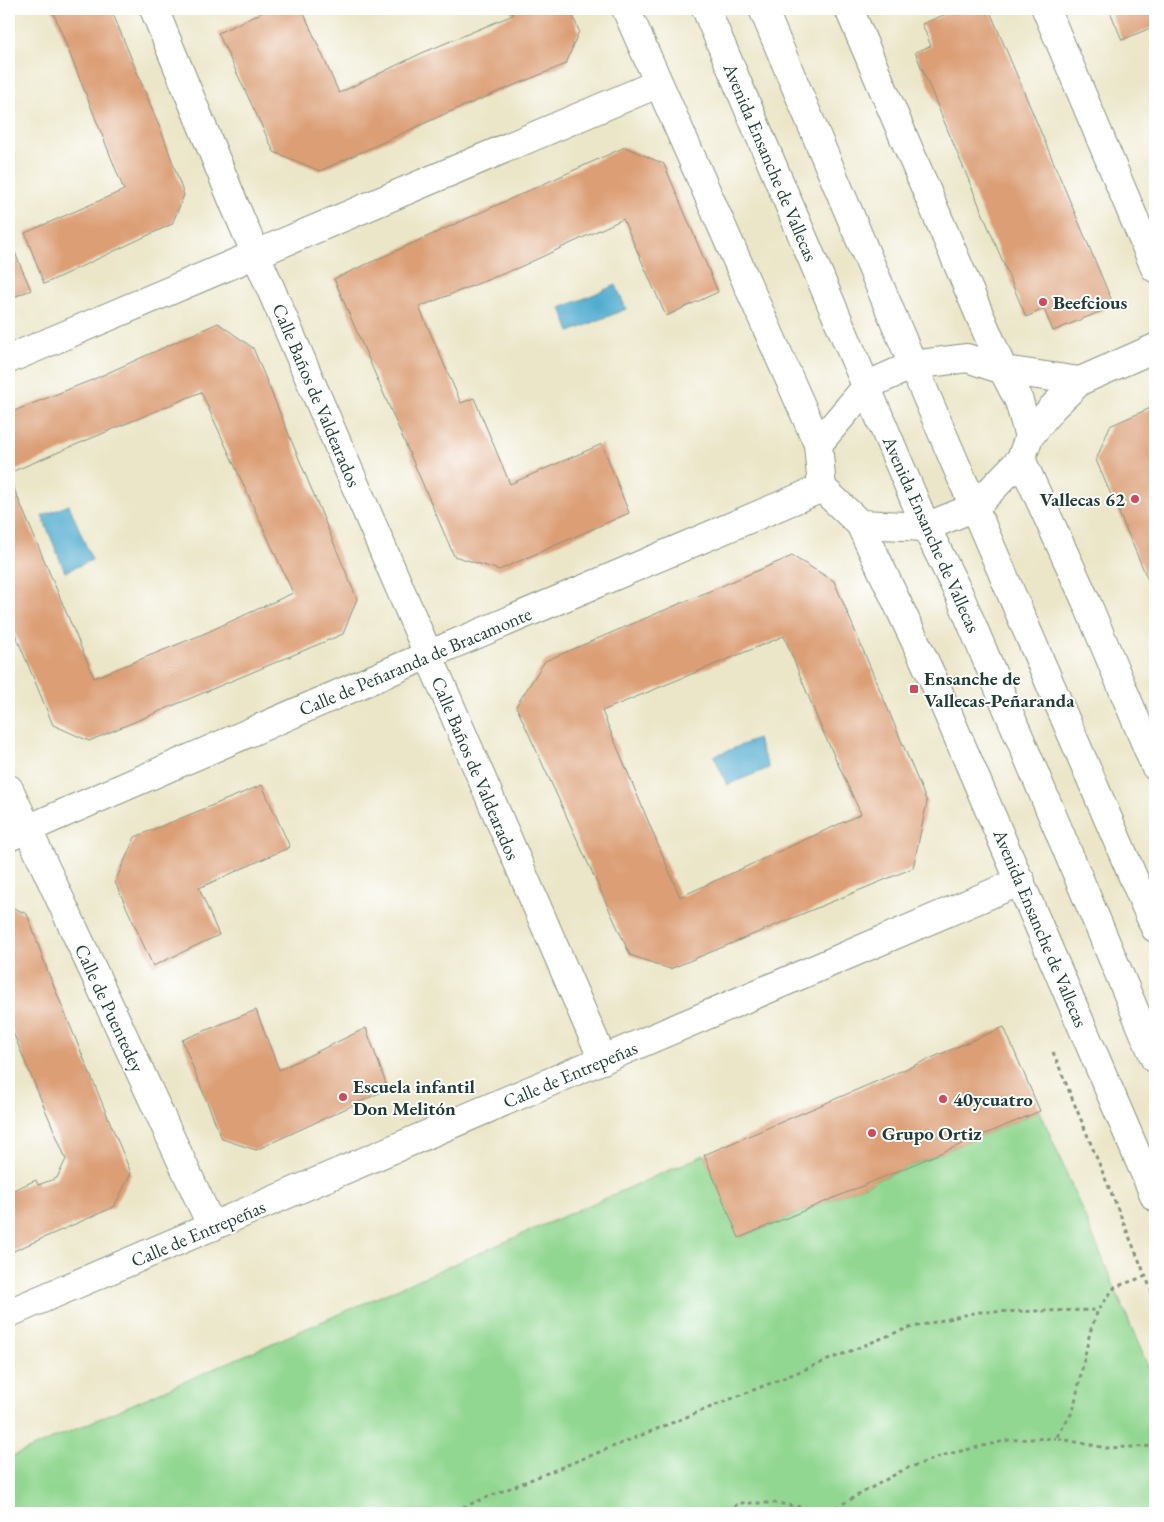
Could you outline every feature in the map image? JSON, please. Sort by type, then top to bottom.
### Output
[{"type":"street","name":"Calle Baños de Valdearados","points":[[154,9],[235,206],[282,311],[602,1060]]},
{"type":"street","points":[[626,9],[657,84],[818,444],[822,488],[860,524],[926,526],[975,507],[1025,448],[1052,408],[1080,380],[1155,348]]},
{"type":"street","name":"Avenida Ensanche de Vallecas","points":[[706,9],[868,385],[926,526],[959,594],[1155,1060]]},
{"type":"street","points":[[763,9],[913,366],[1155,928]]},
{"type":"street","points":[[848,9],[1002,370],[1020,401],[1025,448],[1155,766]]},
{"type":"street","points":[[1046,9],[1155,268]]},
{"type":"street","points":[[9,360],[657,84]]},
{"type":"street","points":[[818,444],[868,385],[913,366],[967,358],[1002,370],[1080,380]]},
{"type":"street","name":"Calle de Peñaranda de Bracamonte","points":[[18,833],[428,655],[822,488]]},
{"type":"street","name":"Avenida Ensanche de Vallecas","points":[[860,524],[933,678],[1155,1197]]},
{"type":"street","name":"Calle de Puentedey","points":[[9,789],[18,833],[212,1227]]},
{"type":"street","name":"Calle de Entrepeñas","points":[[9,1313],[1021,881]]},
{"type":"path","points":[[1053,1052],[1155,1299]]},
{"type":"path","points":[[1056,1438],[1073,1411],[1090,1332],[1098,1310],[1115,1287],[1146,1276]]},
{"type":"path","points":[[448,1513],[905,1329],[978,1312],[1098,1310]]},
{"type":"path","points":[[729,1513],[738,1503],[777,1503],[818,1510],[837,1507],[905,1469],[948,1454],[1009,1440],[1056,1438],[1106,1448],[1155,1446]]},
{"type":"green space","points":[[1040,1111],[1155,1383],[1155,1513],[9,1513],[9,1458],[704,1155],[740,1238]]},
{"type":"water","points":[[616,285],[626,309],[570,332],[561,308]]},
{"type":"water","points":[[69,505],[92,560],[65,572],[42,516]]},
{"type":"water","points":[[757,739],[769,768],[727,785],[714,756]]},
{"type":"building","points":[[52,9],[111,9],[164,138],[184,195],[172,224],[44,284],[25,233],[124,190]]},
{"type":"building","points":[[270,9],[302,9],[339,93],[422,53],[513,15],[510,9],[570,9],[579,31],[566,64],[447,113],[320,171],[274,152],[218,33]]},
{"type":"building","points":[[958,9],[989,9],[1114,306],[1053,331],[1044,309],[1026,317],[915,52],[931,46],[922,24]]},
{"type":"building","points":[[1109,9],[1155,9],[1155,26],[1122,40]]},
{"type":"building","points":[[625,147],[664,164],[718,292],[666,316],[623,219],[520,267],[419,307],[461,403],[474,398],[510,484],[602,444],[629,513],[499,570],[454,556],[334,279]]},
{"type":"building","points":[[9,239],[31,290],[9,299]]},
{"type":"building","points":[[218,323],[253,348],[357,599],[343,634],[89,741],[53,725],[9,619],[9,477],[94,678],[201,635],[293,593],[201,392],[9,473],[9,413],[92,380]]},
{"type":"building","name":"Vallecas 62","points":[[1155,406],[1155,596],[1096,460],[1110,426]]},
{"type":"building","points":[[792,556],[834,581],[927,802],[913,868],[670,969],[630,955],[516,706],[545,661]],"holes":[[[784,636],[820,725],[861,814],[680,897],[602,711]]]},
{"type":"building","points":[[262,785],[290,847],[199,888],[219,935],[153,966],[115,882],[135,837]]},
{"type":"building","points":[[9,906],[27,914],[48,972],[131,1173],[114,1207],[9,1253],[9,1192],[36,1180],[38,1185],[57,1178],[66,1159],[9,1023]]},
{"type":"building","points":[[256,1010],[279,1070],[366,1028],[388,1089],[256,1150],[222,1139],[182,1040]]},
{"type":"building","name":"Grupo Ortiz","points":[[1004,1027],[1040,1111],[739,1238],[704,1155]]},
{"type":"place","name":"Beefcious","points":[[1043,302]]},
{"type":"place","name":"Vallecas 62","points":[[1135,499]]},
{"type":"place","name":"Ensanche de Vallecas-Peñaranda","points":[[914,689]]},
{"type":"place","name":"Escuela infantil Don Melitón","points":[[343,1097]]},
{"type":"place","name":"40ycuatro","points":[[943,1099]]},
{"type":"place","name":"Grupo Ortiz","points":[[872,1133]]}]
